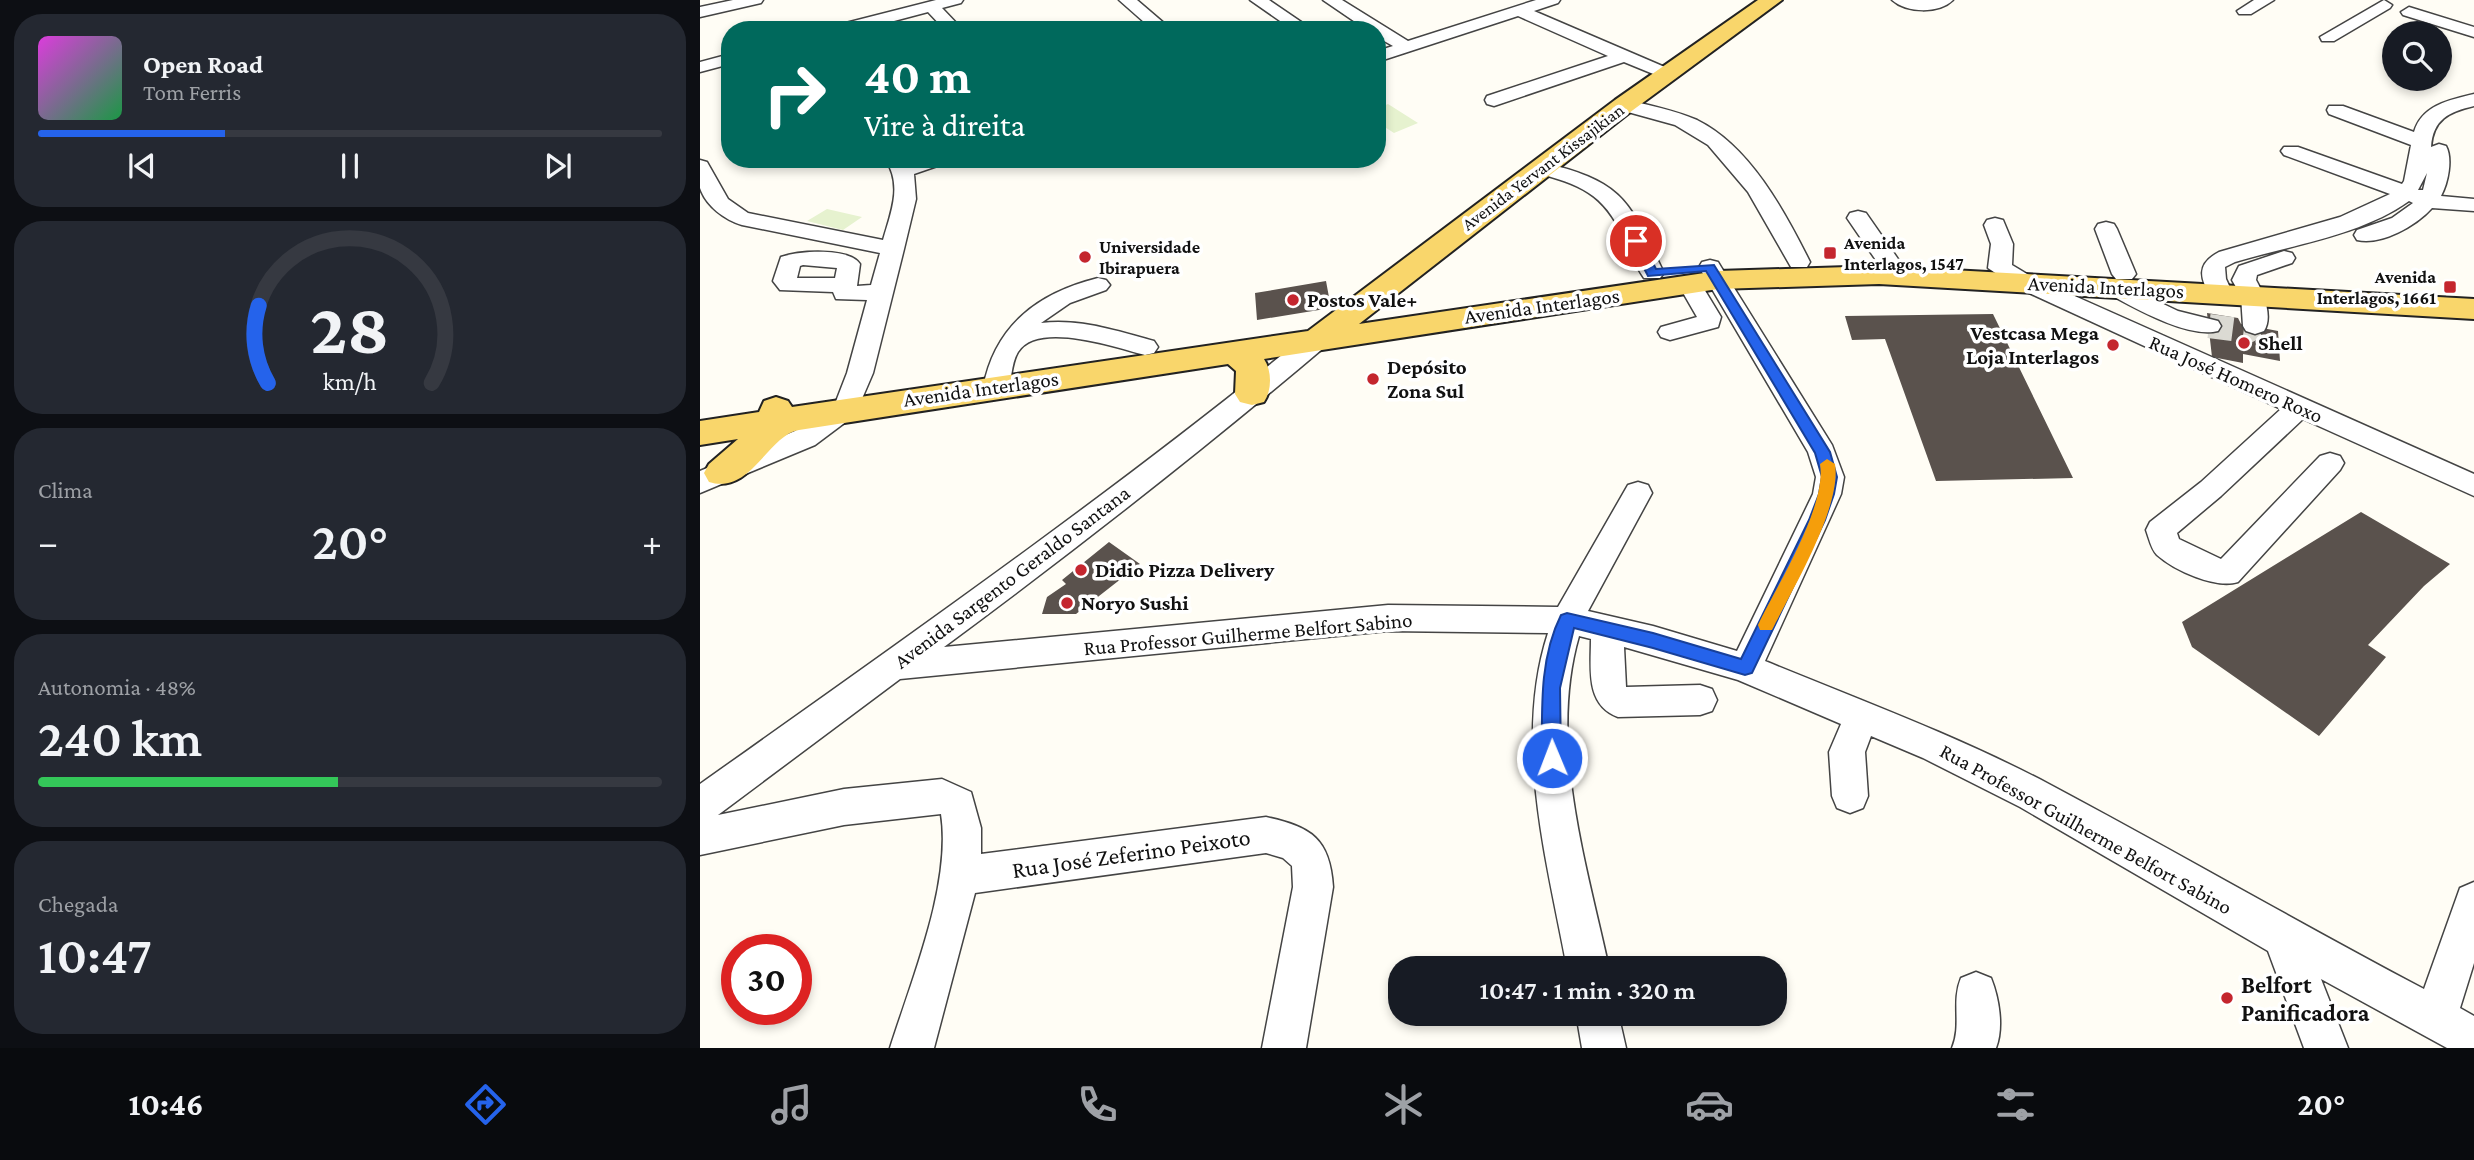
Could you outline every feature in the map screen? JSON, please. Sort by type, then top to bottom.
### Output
[{"type":"main road","name":"Avenida Yervant Kissajikian","points":[[1318,339],[1623,105],[1772,0]]},
{"type":"main road","name":"Avenida Interlagos","points":[[700,414],[771,412],[997,378],[1234,352],[1799,262],[1890,264],[2012,275],[2233,287],[2474,296]]},
{"type":"main road","name":"Avenida Interlagos","points":[[997,378],[1145,347],[1652,273],[1706,277],[2012,275]]},
{"type":"main road","name":"Avenida Interlagos","points":[[2233,287],[2474,309]]},
{"type":"main road","points":[[1234,352],[1253,367],[1252,394]]},
{"type":"main road","name":"Avenida Interlagos","points":[[700,433],[771,412]]},
{"type":"main road","points":[[711,478],[765,438],[771,412]]},
{"type":"street","points":[[700,12],[755,0]]},
{"type":"street","points":[[874,21],[955,0]]},
{"type":"street","points":[[1127,0],[1153,21]]},
{"type":"street","points":[[1258,0],[1291,21]]},
{"type":"street","points":[[1331,0],[1364,21]]},
{"type":"street","points":[[1386,54],[1552,0]]},
{"type":"street","points":[[1900,0],[1926,6],[1945,0]]},
{"type":"street","points":[[2245,12],[2266,0]]},
{"type":"street","points":[[2328,37],[2388,2],[2415,4],[2466,30]]},
{"type":"street","points":[[931,6],[947,21]]},
{"type":"street","points":[[1519,11],[1668,75]]},
{"type":"street","points":[[1386,35],[1407,48]]},
{"type":"street","points":[[1494,100],[1625,56]]},
{"type":"street","points":[[700,67],[721,61]]},
{"type":"street","points":[[2255,326],[2233,287],[2214,264],[2227,257],[2385,207],[2406,193],[2416,177],[2419,141],[2433,115],[2471,100]]},
{"type":"street","points":[[2233,287],[2247,271],[2261,264],[2389,227],[2408,218],[2428,201],[2437,180],[2440,139],[2471,100]]},
{"type":"street","points":[[1623,105],[1690,125],[1710,138],[1758,192],[1783,229],[1799,262]]},
{"type":"street","points":[[2336,110],[2419,141]]},
{"type":"street","points":[[2291,151],[2428,201],[2474,205]]},
{"type":"street","points":[[700,166],[720,206],[727,212],[742,218],[893,249]]},
{"type":"street","points":[[711,478],[805,438],[850,400],[905,199],[907,184],[901,168]]},
{"type":"street","points":[[1541,168],[1582,181],[1607,194],[1626,223],[1652,273]]},
{"type":"street","points":[[1858,218],[1890,264]]},
{"type":"street","points":[[1995,225],[2012,275]]},
{"type":"street","points":[[2106,229],[2120,281],[2145,303],[2170,316],[2209,326]]},
{"type":"street","name":"Rua José Homero Roxo","points":[[2012,275],[2077,307],[2474,486]]},
{"type":"street","points":[[1670,332],[1709,322],[1706,277]]},
{"type":"street","points":[[1706,277],[1822,452],[1829,477],[1817,520],[1745,668]]},
{"type":"street","points":[[846,285],[844,294],[881,292]]},
{"type":"street","points":[[997,378],[1026,323],[1045,306],[1097,285],[1070,305],[1060,330]]},
{"type":"street","points":[[2077,307],[2145,303]]},
{"type":"street","points":[[1016,339],[1039,331],[1060,330],[1145,347]]},
{"type":"street","name":"Avenida Sargento Geraldo Santana","points":[[700,806],[1021,573],[1252,394],[1318,339]]},
{"type":"street","points":[[2299,408],[2211,489],[2161,530],[2163,540],[2168,546],[2208,569],[2227,573],[2330,463]]},
{"type":"street","points":[[1586,956],[1552,782],[1551,688],[1567,620],[1638,493]]},
{"type":"street","name":"Rua Professor Guilherme Belfort Sabino","points":[[892,666],[1388,618],[1567,620],[1607,629],[1745,668],[1936,747],[2033,795],[2284,938],[2474,1039]]},
{"type":"street","points":[[1607,629],[1609,691],[1618,702],[1700,700]]},
{"type":"street","points":[[1850,796],[1847,752],[1862,715]]},
{"type":"street","points":[[700,837],[844,807],[942,796],[958,804],[964,820],[961,876],[912,1048]]},
{"type":"street","name":"Rua José Zeferino Peixoto","points":[[961,876],[1266,835],[1289,840],[1305,849],[1313,866],[1313,887],[1284,1048]]},
{"type":"street","points":[[2435,1018],[2474,902]]},
{"type":"street","points":[[2284,938],[2326,1048]]},
{"type":"street","points":[[1974,1048],[1978,1038],[1976,993]]},
{"type":"street","points":[[1600,1026],[1604,1048]]},
{"type":"green space","points":[[1386,105],[1418,123],[1394,133],[1386,128]]},
{"type":"green space","points":[[827,209],[862,217],[843,230],[807,221]]},
{"type":"building","name":"Postos Vale+","points":[[1326,281],[1331,308],[1257,320],[1255,293]]},
{"type":"building","name":"Shell","points":[[2207,313],[2238,318],[2241,324],[2278,331],[2280,361],[2243,354],[2243,363],[2212,357]]},
{"type":"building","points":[[1993,314],[2073,478],[1936,481],[1885,339],[1852,340],[1845,316]]},
{"type":"building","points":[[2361,512],[2450,564],[2424,586],[2368,645],[2386,657],[2319,736],[2192,647],[2182,622]]},
{"type":"building","points":[[1109,542],[1140,564],[1076,614],[1042,614],[1047,597],[1066,584],[1062,580]]},
{"type":"tunnel","points":[[2209,326],[2248,331],[2255,326]]},
{"type":"slow traffic","points":[[1766,625],[1827,494],[1827,464]]},
{"type":"place","name":"Avenida Interlagos, 1547","points":[[1830,253]]},
{"type":"place","name":"Universidade Ibirapuera","points":[[1085,257]]},
{"type":"place","name":"Avenida Interlagos, 1661","points":[[2450,287]]},
{"type":"place","name":"Postos Vale+","points":[[1293,300]]},
{"type":"place","name":"Shell","points":[[2244,343]]},
{"type":"place","name":"Vestcasa Mega Loja Interlagos","points":[[2113,345]]},
{"type":"place","name":"Depósito Zona Sul","points":[[1373,379]]},
{"type":"place","name":"Didio Pizza Delivery","points":[[1081,570]]},
{"type":"place","name":"Noryo Sushi","points":[[1067,603]]},
{"type":"place","name":"Belfort Panificadora","points":[[2227,998]]},
{"type":"route","points":[[1552,758],[1551,688],[1567,620],[1653,640],[1745,668],[1827,494],[1829,477],[1822,452],[1710,267],[1652,273],[1636,241]]}]
